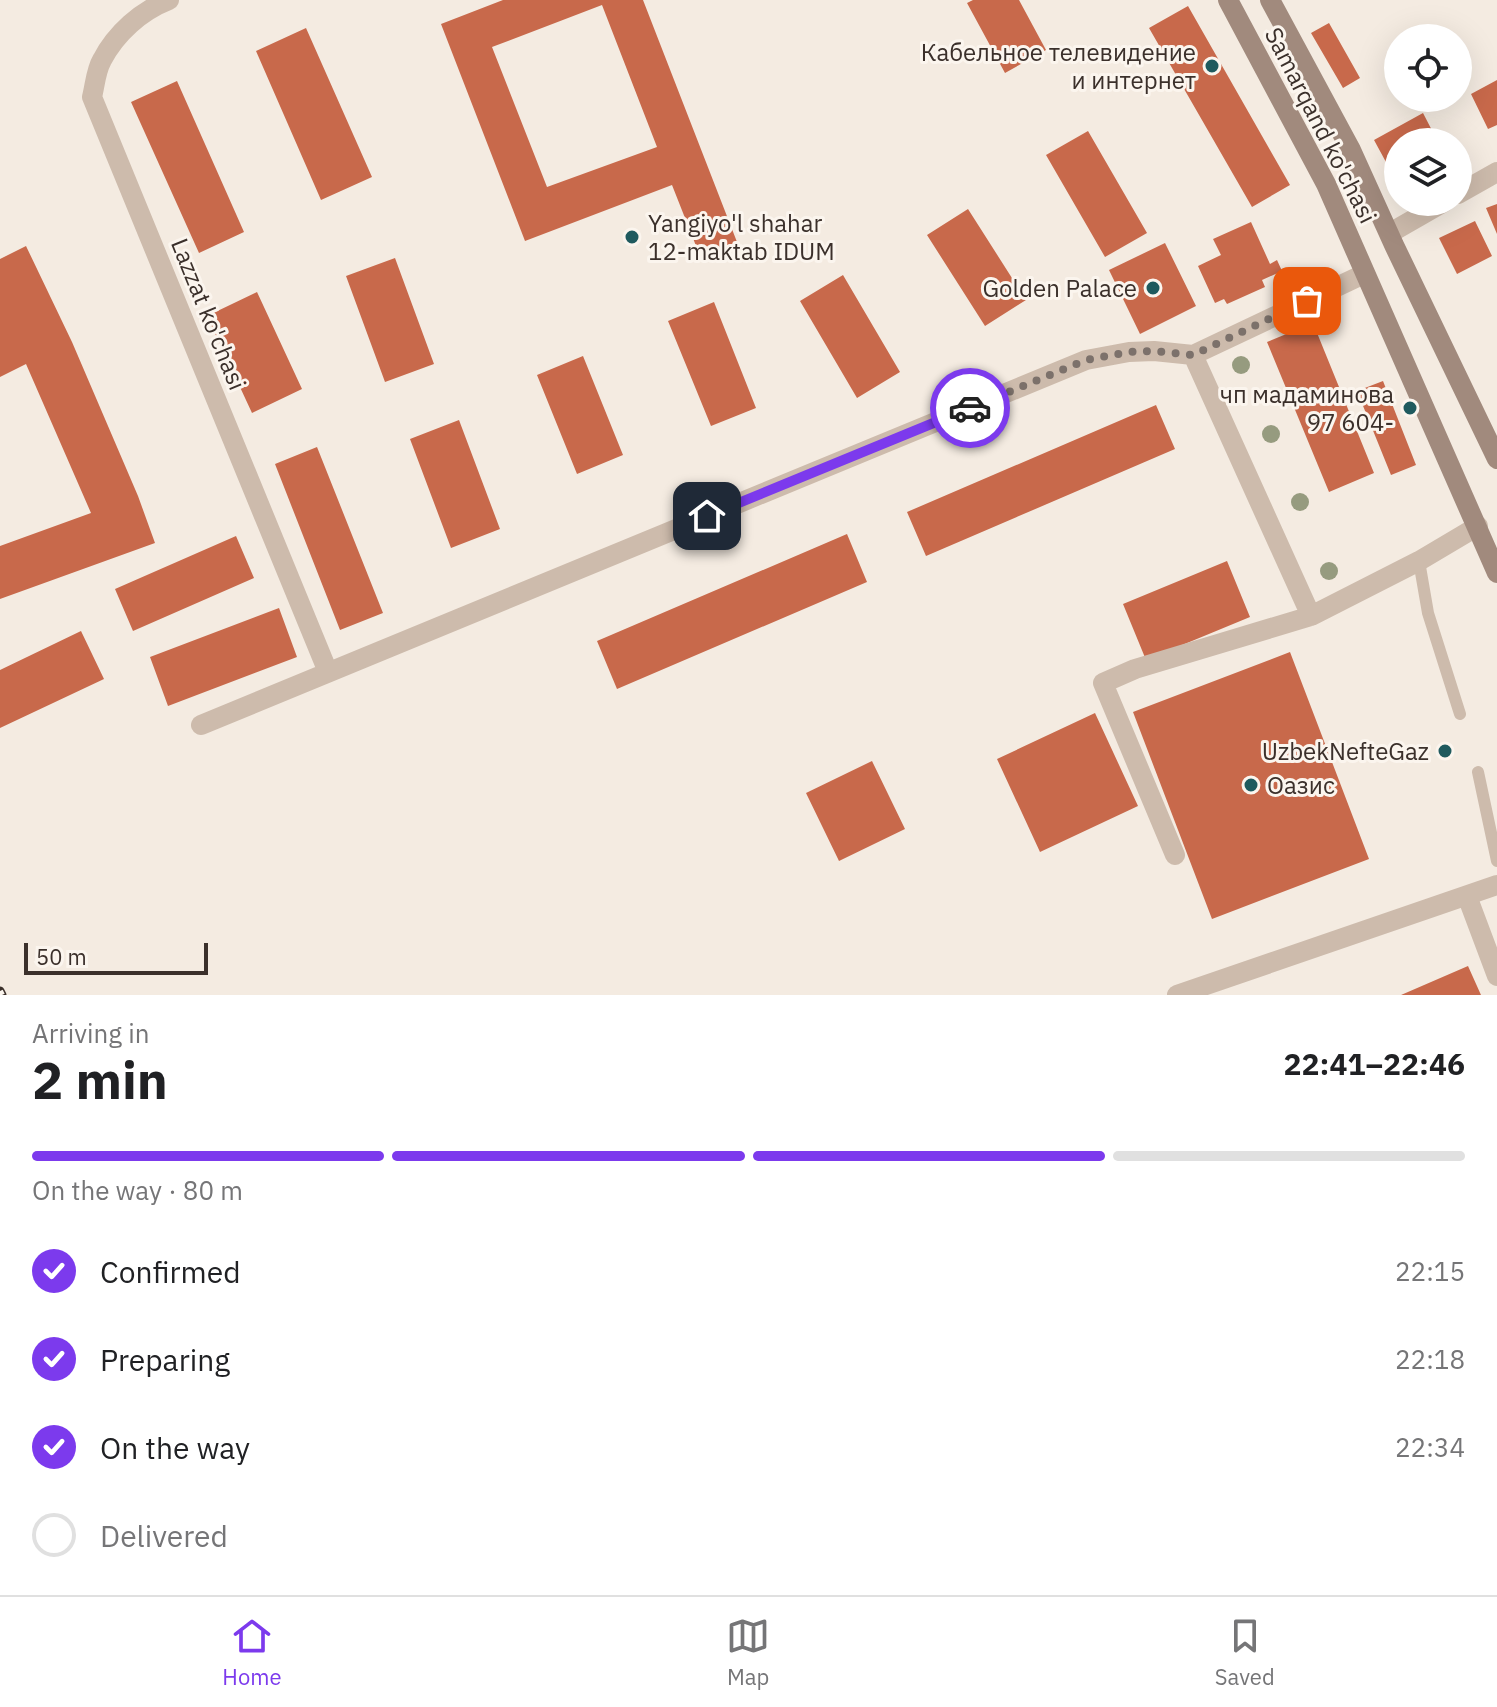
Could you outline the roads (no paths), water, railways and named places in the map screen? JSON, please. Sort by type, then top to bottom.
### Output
[{"type":"main road","name":"Samarqand ko'chasi","points":[[1228,0],[1326,184],[1478,526]]},
{"type":"main road","points":[[1270,0],[1351,150],[1497,459]]},
{"type":"main road","points":[[1478,526],[1497,573]]},
{"type":"street","name":"Lazzat ko'chasi","points":[[169,0],[121,31],[100,62],[92,97],[328,672]]},
{"type":"street","points":[[1472,186],[1497,172]]},
{"type":"street","points":[[1390,233],[1420,216]]},
{"type":"street","points":[[201,725],[1086,360],[1129,352],[1193,355],[1364,274]]},
{"type":"street","points":[[1193,355],[1311,616]]},
{"type":"street","points":[[1175,855],[1103,683],[1135,669],[1311,616],[1419,561],[1478,526]]},
{"type":"street","points":[[1177,995],[1497,885]]},
{"type":"street","points":[[1467,896],[1497,976]]},
{"type":"lane","points":[[1419,561],[1428,613],[1460,714]]},
{"type":"lane","points":[[1478,772],[1497,861]]},
{"type":"railway","points":[[0,991],[2,995]]},
{"type":"place","name":"Кабельное телевидение и интернет","points":[[1212,66]]},
{"type":"place","name":"Yangiyo'l shahar 12-maktab IDUM","points":[[632,237]]},
{"type":"place","name":"Golden Palace","points":[[1153,288]]},
{"type":"place","name":"чп мадаминова 97 604-","points":[[1410,408]]},
{"type":"place","name":"UzbekNefteGaz","points":[[1445,751]]},
{"type":"place","name":"Оазис","points":[[1251,785]]}]
